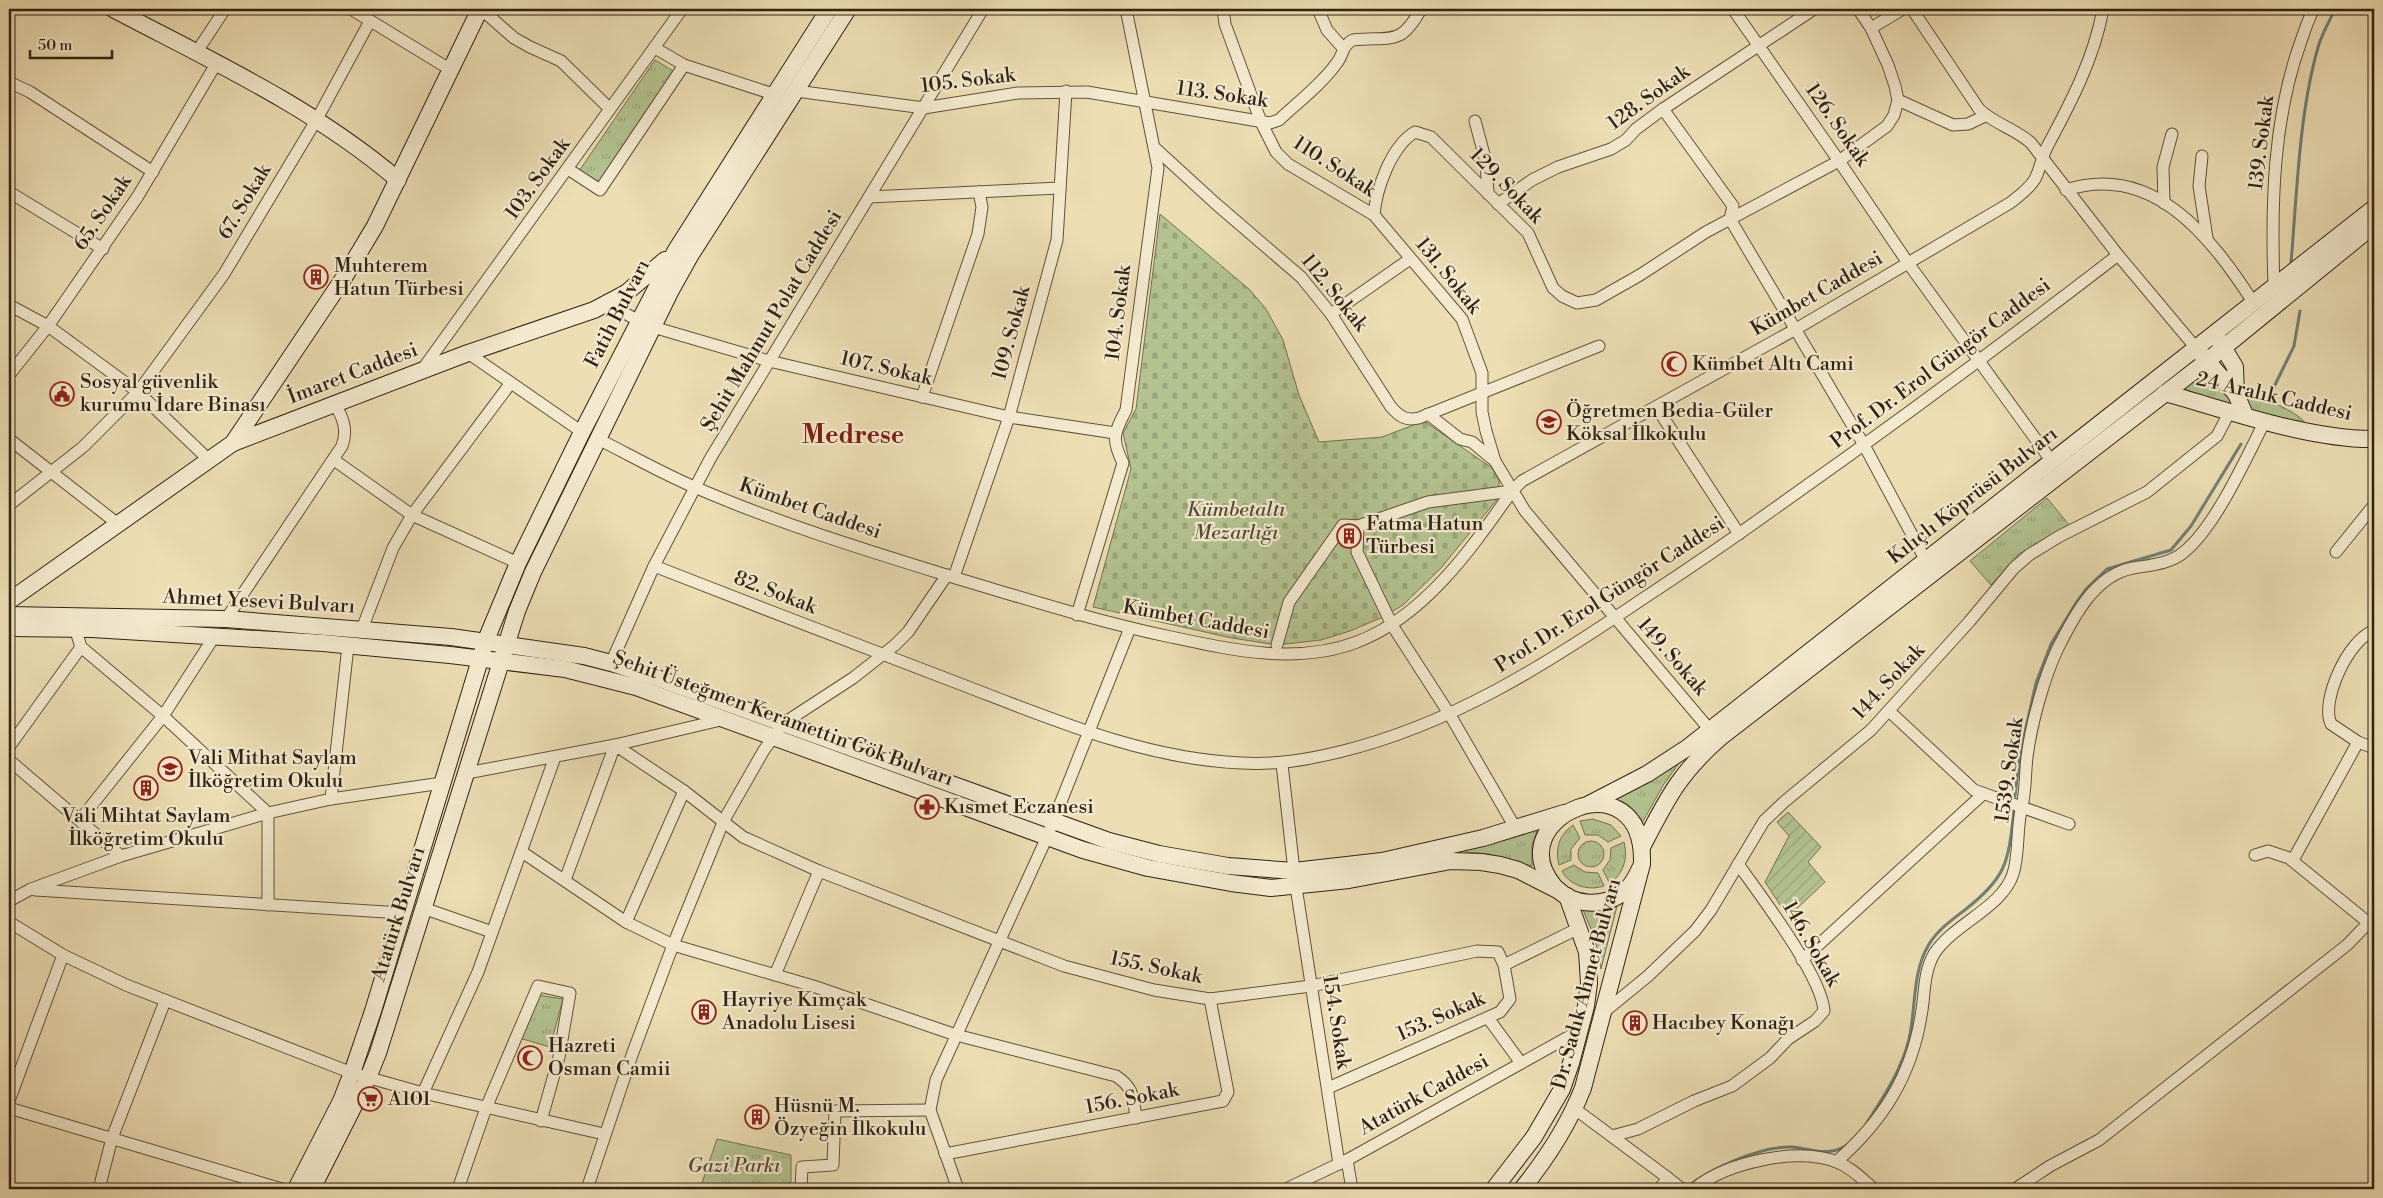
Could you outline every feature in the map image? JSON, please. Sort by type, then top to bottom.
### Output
[{"type":"main road","points":[[113,9],[317,119],[372,157],[398,180]]},
{"type":"main road","points":[[233,443],[345,276],[398,180],[481,9]]},
{"type":"main road","name":"Fatih Bulvarı","points":[[507,644],[532,572],[598,439],[676,250],[773,94],[829,9]]},
{"type":"main road","name":"Fatih Bulvarı","points":[[480,658],[518,563],[582,432],[646,324],[848,9]]},
{"type":"main road","name":"Kılıçlı Köprüsü Bulvarı","points":[[1588,804],[1669,761],[1710,730],[2374,208]]},
{"type":"main road","name":"Kılıçlı Köprüsü Bulvarı","points":[[1642,847],[1675,785],[1707,749],[2207,361],[2374,225]]},
{"type":"main road","name":"İmaret Caddesi","points":[[9,600],[233,443],[422,370],[608,304],[641,282],[676,250]]},
{"type":"main road","points":[[2214,333],[2235,367],[2238,413]]},
{"type":"main road","points":[[2196,348],[2236,394]]},
{"type":"main road","name":"24 Aralık Caddesi","points":[[2165,393],[2265,421],[2322,434],[2370,441]]},
{"type":"main road","name":"Ahmet Yesevi Bulvarı","points":[[9,615],[226,619],[486,640],[507,644]]},
{"type":"main road","name":"Ahmet Yesevi Bulvarı","points":[[9,628],[75,628],[348,646],[480,658]]},
{"type":"main road","name":"Atatürk Bulvarı","points":[[315,1189],[368,1078],[390,1018],[507,644]]},
{"type":"main road","name":"Şehit Üsteğmen Keramettin Gök Bulvarı","points":[[507,644],[611,663],[778,730],[1050,829],[1159,854],[1244,868],[1295,879],[1465,860],[1500,864],[1530,875],[1564,894]]},
{"type":"main road","name":"Atatürk Bulvarı","points":[[296,1189],[352,1073],[373,1011],[480,658]]},
{"type":"main road","name":"Şehit Üsteğmen Keramettin Gök Bulvarı","points":[[480,658],[589,673],[636,687],[724,719],[778,730]]},
{"type":"main road","points":[[1588,804],[1605,804],[1626,816],[1634,825],[1642,847],[1642,864],[1634,881],[1627,890],[1607,901],[1584,902],[1564,894],[1548,876],[1542,854],[1547,832],[1553,823],[1564,813],[1588,804]]},
{"type":"main road","name":"Şehit Üsteğmen Keramettin Gök Bulvarı","points":[[1295,879],[1382,861],[1516,829],[1564,813]]},
{"type":"main road","name":"Dr. Sadık Ahmet Bulvarı","points":[[1522,1189],[1549,1154],[1575,1109],[1591,1066],[1642,864]]},
{"type":"main road","name":"Dr. Sadık Ahmet Bulvarı","points":[[1494,1189],[1525,1150],[1548,1115],[1571,1063],[1586,1006],[1589,983],[1587,952],[1580,928],[1564,894]]},
{"type":"street","points":[[196,53],[225,9]]},
{"type":"street","points":[[351,9],[450,70]]},
{"type":"street","points":[[481,9],[514,38],[530,48],[561,61],[610,109]]},
{"type":"street","name":"103. Sokak","points":[[422,370],[682,9]]},
{"type":"street","name":"Şehit Mahmut Polat Caddesi","points":[[611,663],[654,566],[695,488],[769,361],[983,9]]},
{"type":"street","name":"104. Sokak","points":[[1115,433],[1126,410],[1158,168],[1126,9]]},
{"type":"street","name":"110. Sokak","points":[[1223,9],[1225,24],[1261,122],[1276,152],[1288,164],[1374,215]]},
{"type":"street","points":[[1318,9],[1327,30],[1343,48],[1353,40],[1390,38],[1402,35],[1413,24],[1421,9]]},
{"type":"street","name":"126. Sokak","points":[[1733,9],[1908,263],[2052,462]]},
{"type":"street","name":"128. Sokak","points":[[1498,204],[1532,180],[1558,167],[1611,149],[1626,140],[1636,129],[1663,109],[1758,44],[1814,9]]},
{"type":"street","points":[[1858,9],[1871,28],[1888,64],[1898,100],[1953,125],[1968,124],[1985,116]]},
{"type":"street","points":[[1871,28],[1903,9]]},
{"type":"street","points":[[1912,9],[1973,102],[1985,116],[2024,136],[2118,255],[2196,348]]},
{"type":"street","name":"Kümbet Caddesi","points":[[598,439],[695,488],[809,530],[1078,615],[1130,628],[1240,650],[1285,654],[1330,650],[1355,643],[1392,624],[1411,611],[1458,563],[1512,491],[1522,481],[1657,408],[1796,329],[2010,203],[2023,192],[2035,178],[2042,158],[2075,95],[2090,60],[2103,9]]},
{"type":"street","name":"139. Sokak","points":[[2274,286],[2272,234],[2274,180],[2285,98],[2290,72],[2314,9]]},
{"type":"street","name":"67. Sokak","points":[[9,505],[83,447],[138,392],[224,274],[317,119],[370,21]]},
{"type":"street","points":[[655,48],[684,65],[773,94]]},
{"type":"street","name":"113. Sokak","points":[[1145,102],[1270,123],[1279,120],[1337,64],[1343,48]]},
{"type":"street","name":"65. Sokak","points":[[9,375],[48,326],[103,249],[152,172],[216,64]]},
{"type":"street","points":[[568,169],[600,190],[684,65]]},
{"type":"street","points":[[9,82],[30,92],[152,172]]},
{"type":"street","name":"105. Sokak","points":[[796,90],[924,108],[1018,93],[1066,91],[1087,92],[1145,102]]},
{"type":"street","name":"109. Sokak","points":[[778,730],[884,655],[908,632],[951,576],[1008,417],[1057,240],[1066,91]]},
{"type":"street","name":"129. Sokak","points":[[1374,215],[1377,191],[1402,143],[1415,132],[1431,137],[1528,233],[1553,288],[1562,296],[1577,303],[1596,300],[1730,219],[1839,161],[1887,126],[1894,115],[1898,100]]},
{"type":"street","points":[[1663,109],[1733,206],[1730,219],[1864,445],[1926,560]]},
{"type":"street","points":[[1476,121],[1486,162],[1488,194]]},
{"type":"street","points":[[2164,203],[2163,167],[2172,134]]},
{"type":"street","name":"112. Sokak","points":[[1155,148],[1214,204],[1301,277],[1331,314],[1396,413],[1403,418],[1410,420],[1428,414],[1599,346]]},
{"type":"street","points":[[2202,156],[2200,186],[2207,238]]},
{"type":"street","points":[[2066,190],[2088,184],[2127,185],[2140,189],[2164,203],[2207,238],[2232,269],[2253,302]]},
{"type":"street","points":[[869,197],[1060,188]]},
{"type":"street","points":[[9,192],[103,249]]},
{"type":"street","points":[[922,396],[978,234],[982,207],[979,192]]},
{"type":"street","name":"131. Sokak","points":[[1374,215],[1462,319],[1477,354],[1482,373],[1482,412],[1496,461]]},
{"type":"street","name":"Prof. Dr. Erol Güngör Caddesi","points":[[884,655],[1088,733],[1181,755],[1237,763],[1282,764],[1365,746],[1409,732],[1450,715],[1536,670],[1614,619],[1739,534],[1864,445],[1978,362],[2118,255]]},
{"type":"street","points":[[1331,314],[1410,259]]},
{"type":"street","name":"107. Sokak","points":[[608,304],[646,324],[769,361],[1008,417],[1115,433]]},
{"type":"street","points":[[9,305],[48,326],[138,392],[208,460]]},
{"type":"street","points":[[468,353],[510,384],[582,432]]},
{"type":"street","points":[[362,629],[393,548],[412,515],[510,384]]},
{"type":"street","points":[[226,619],[334,460],[346,436],[340,413],[334,403]]},
{"type":"street","points":[[1657,408],[1739,534]]},
{"type":"street","name":"144. Sokak","points":[[1604,1012],[1666,960],[1696,931],[1764,822],[1773,811],[1850,749],[1889,711],[1969,622],[2014,568],[2029,555],[2060,536],[2147,492],[2217,436],[2238,413]]},
{"type":"street","points":[[1277,646],[1289,602],[1343,525],[1358,526],[1428,502],[1512,491],[1496,461],[1472,442],[1460,439],[1428,414]]},
{"type":"street","name":"1539. Sokak","points":[[1836,1162],[1872,1129],[1885,1110],[1910,1063],[1922,1016],[1929,964],[1935,953],[1947,937],[1998,896],[2010,880],[2018,853],[2027,755],[2046,680],[2058,647],[2093,591],[2114,573],[2160,563],[2185,552],[2227,493],[2265,421]]},
{"type":"street","points":[[1078,615],[1123,463],[1116,448],[1115,433]]},
{"type":"street","points":[[9,439],[118,524]]},
{"type":"street","points":[[334,460],[412,515],[518,563]]},
{"type":"street","name":"149. Sokak","points":[[1512,491],[1525,511],[1614,619],[1710,730]]},
{"type":"street","points":[[2336,552],[2374,505]]},
{"type":"street","points":[[1358,526],[1357,552],[1392,624],[1450,715],[1516,829]]},
{"type":"street","name":"82. Sokak","points":[[654,566],[884,655]]},
{"type":"street","points":[[75,628],[81,647],[163,716],[268,813],[268,905]]},
{"type":"street","points":[[958,1189],[930,1110],[936,1080],[1050,829],[1130,628]]},
{"type":"street","points":[[2370,633],[2351,650],[2331,694],[2328,710],[2331,724],[2358,742],[2374,748]]},
{"type":"street","points":[[80,820],[163,716],[214,637]]},
{"type":"street","points":[[331,799],[348,646]]},
{"type":"street","points":[[9,747],[81,647]]},
{"type":"street","points":[[1889,711],[1967,785],[1983,794],[2069,824]]},
{"type":"street","points":[[467,773],[614,746],[724,719]]},
{"type":"street","points":[[587,1189],[604,1134],[673,945],[724,820],[778,730]]},
{"type":"street","points":[[2293,860],[2358,742]]},
{"type":"street","points":[[565,880],[614,746]]},
{"type":"street","name":"155. Sokak","points":[[614,746],[684,791],[724,820],[743,837],[819,872],[1064,966],[1154,990],[1210,999],[1311,986]]},
{"type":"street","points":[[422,1093],[478,972],[555,757]]},
{"type":"street","points":[[9,760],[121,856]]},
{"type":"street","name":"154. Sokak","points":[[1282,764],[1295,879],[1311,986],[1328,1088],[1343,1162],[1352,1189]]},
{"type":"street","points":[[9,901],[31,890],[121,856],[268,813],[331,799],[442,783]]},
{"type":"street","points":[[626,922],[684,791]]},
{"type":"street","points":[[1802,960],[1983,794]]},
{"type":"street","points":[[2015,1189],[2050,1166],[2099,1140],[2346,945],[2372,920],[2293,860],[2268,851],[2255,855]]},
{"type":"street","points":[[522,852],[626,922],[673,945],[775,975],[956,1035],[1116,1076],[1126,1083],[1132,1091],[1136,1118]]},
{"type":"street","name":"146. Sokak","points":[[1612,1136],[1638,1129],[1694,1101],[1732,1086],[1770,1058],[1788,1039],[1816,1021],[1824,1011],[1823,1001],[1802,960],[1772,911],[1738,864]]},
{"type":"street","points":[[775,975],[819,872]]},
{"type":"street","points":[[31,890],[402,913]]},
{"type":"street","points":[[423,908],[492,932]]},
{"type":"street","points":[[9,922],[64,955],[126,985],[352,1073],[422,1093],[604,1134]]},
{"type":"street","points":[[1311,986],[1477,951],[1498,952],[1504,966],[1580,928]]},
{"type":"street","points":[[9,1101],[64,955]]},
{"type":"street","name":"153. Sokak","points":[[1328,1088],[1500,1012],[1510,999],[1504,966]]},
{"type":"street","points":[[458,1189],[486,1108],[538,986],[570,993],[559,1057],[541,1121]]},
{"type":"street","name":"156. Sokak","points":[[945,1154],[1223,1101],[1228,1092],[1210,999]]},
{"type":"street","points":[[99,1189],[112,1138],[166,1000]]},
{"type":"street","points":[[1488,1018],[1520,1063]]},
{"type":"street","name":"Atatürk Caddesi","points":[[1286,1189],[1343,1162],[1579,1031]]},
{"type":"street","points":[[9,1108],[282,1189]]},
{"type":"street","points":[[1575,1109],[1680,1188]]},
{"type":"street","points":[[801,1189],[802,1168],[832,1165],[835,1111],[930,1110]]},
{"type":"street","points":[[1694,1189],[1712,1177],[1727,1172],[1780,1157],[1797,1156],[1836,1162],[1853,1171],[1874,1189]]},
{"type":"street","points":[[1659,1189],[1668,1178]]},
{"type":"green space","points":[[655,60],[673,71],[599,182],[579,171]]},
{"type":"green space","name":"Kümbetaltı Mezarlığı","points":[[1160,214],[1250,290],[1266,309],[1283,340],[1299,395],[1319,442],[1382,437],[1424,421],[1492,468],[1499,480],[1499,497],[1441,568],[1403,605],[1383,617],[1350,631],[1321,640],[1277,645],[1232,638],[1093,607],[1131,469],[1123,433],[1136,409]]},
{"type":"green space","points":[[2197,379],[2221,384],[2255,395],[2287,409],[2305,423],[2234,407],[2179,387]]},
{"type":"green space","points":[[2047,498],[2070,526],[2019,554],[1991,585],[1970,561]]},
{"type":"green space","points":[[1682,759],[1664,784],[1642,823],[1634,812],[1615,799]]},
{"type":"green space","points":[[1788,812],[1821,847],[1808,862],[1825,882],[1788,917],[1765,882],[1789,836],[1777,822]]},
{"type":"green space","points":[[1593,819],[1611,825],[1621,836],[1608,842],[1598,835],[1585,835],[1580,821]]},
{"type":"green space","points":[[1573,825],[1580,838],[1571,849],[1571,860],[1559,865],[1559,842],[1564,833]]},
{"type":"green space","points":[[1538,828],[1532,845],[1532,866],[1489,854],[1465,852],[1465,849]]},
{"type":"green space","points":[[1591,841],[1600,845],[1604,854],[1600,863],[1591,867],[1582,863],[1578,854],[1582,845]]},
{"type":"green space","points":[[1624,842],[1624,865],[1619,875],[1610,884],[1603,870],[1610,860],[1611,848]]},
{"type":"green space","points":[[1574,865],[1585,872],[1598,873],[1604,886],[1592,888],[1575,884],[1562,871]]},
{"type":"green space","points":[[1617,906],[1601,969],[1595,938],[1583,910],[1600,910]]},
{"type":"green space","points":[[538,995],[563,999],[550,1047],[519,1038]]},
{"type":"green space","name":"Gazi Parkı","points":[[717,1139],[791,1155],[791,1189],[700,1189]]},
{"type":"waterway","points":[[2291,263],[2300,152],[2307,97],[2319,44],[2335,9]]},
{"type":"waterway","points":[[2272,391],[2294,346],[2300,311]]},
{"type":"waterway","points":[[2015,796],[2020,754],[2036,683],[2051,644],[2076,603],[2086,589],[2107,569],[2171,550],[2191,526],[2241,444]]},
{"type":"waterway","points":[[1866,1124],[1891,1083],[1906,1050],[1919,968],[1928,946],[1940,930],[1980,897],[1998,877],[2004,866],[2010,843],[2014,811]]},
{"type":"waterway","points":[[1685,1189],[1707,1174],[1735,1160],[1765,1150],[1791,1147],[1826,1152],[1840,1149],[1847,1145]]},
{"type":"place","name":"Muhterem Hatun Türbesi","points":[[316,277]]},
{"type":"place","name":"Kümbet Altı Cami","points":[[1674,364]]},
{"type":"place","name":"Sosyal güvenlik kurumu İdare Binası","points":[[62,394]]},
{"type":"place","name":"Öğretmen Bedia-Güler Köksal İlkokulu","points":[[1549,422]]},
{"type":"place","name":"Fatma Hatun Türbesi","points":[[1349,536]]},
{"type":"place","name":"Vali Mithat Saylam İlköğretim Okulu","points":[[170,769]]},
{"type":"place","name":"Vali Mihtat Saylam İlköğretim Okulu","points":[[146,788]]},
{"type":"place","name":"Kısmet Eczanesi","points":[[927,807]]},
{"type":"place","name":"Hayriye Kımçak Anadolu Lisesi","points":[[704,1012]]},
{"type":"place","name":"Hacıbey Konağı","points":[[1635,1023]]},
{"type":"place","name":"Hazreti Osman Camii","points":[[530,1058]]},
{"type":"place","name":"A101","points":[[370,1099]]},
{"type":"place","name":"Hüsnü M. Özyeğin İlkokulu","points":[[757,1117]]},
{"type":"district","name":"Medrese","points":[[853,435]]}]
